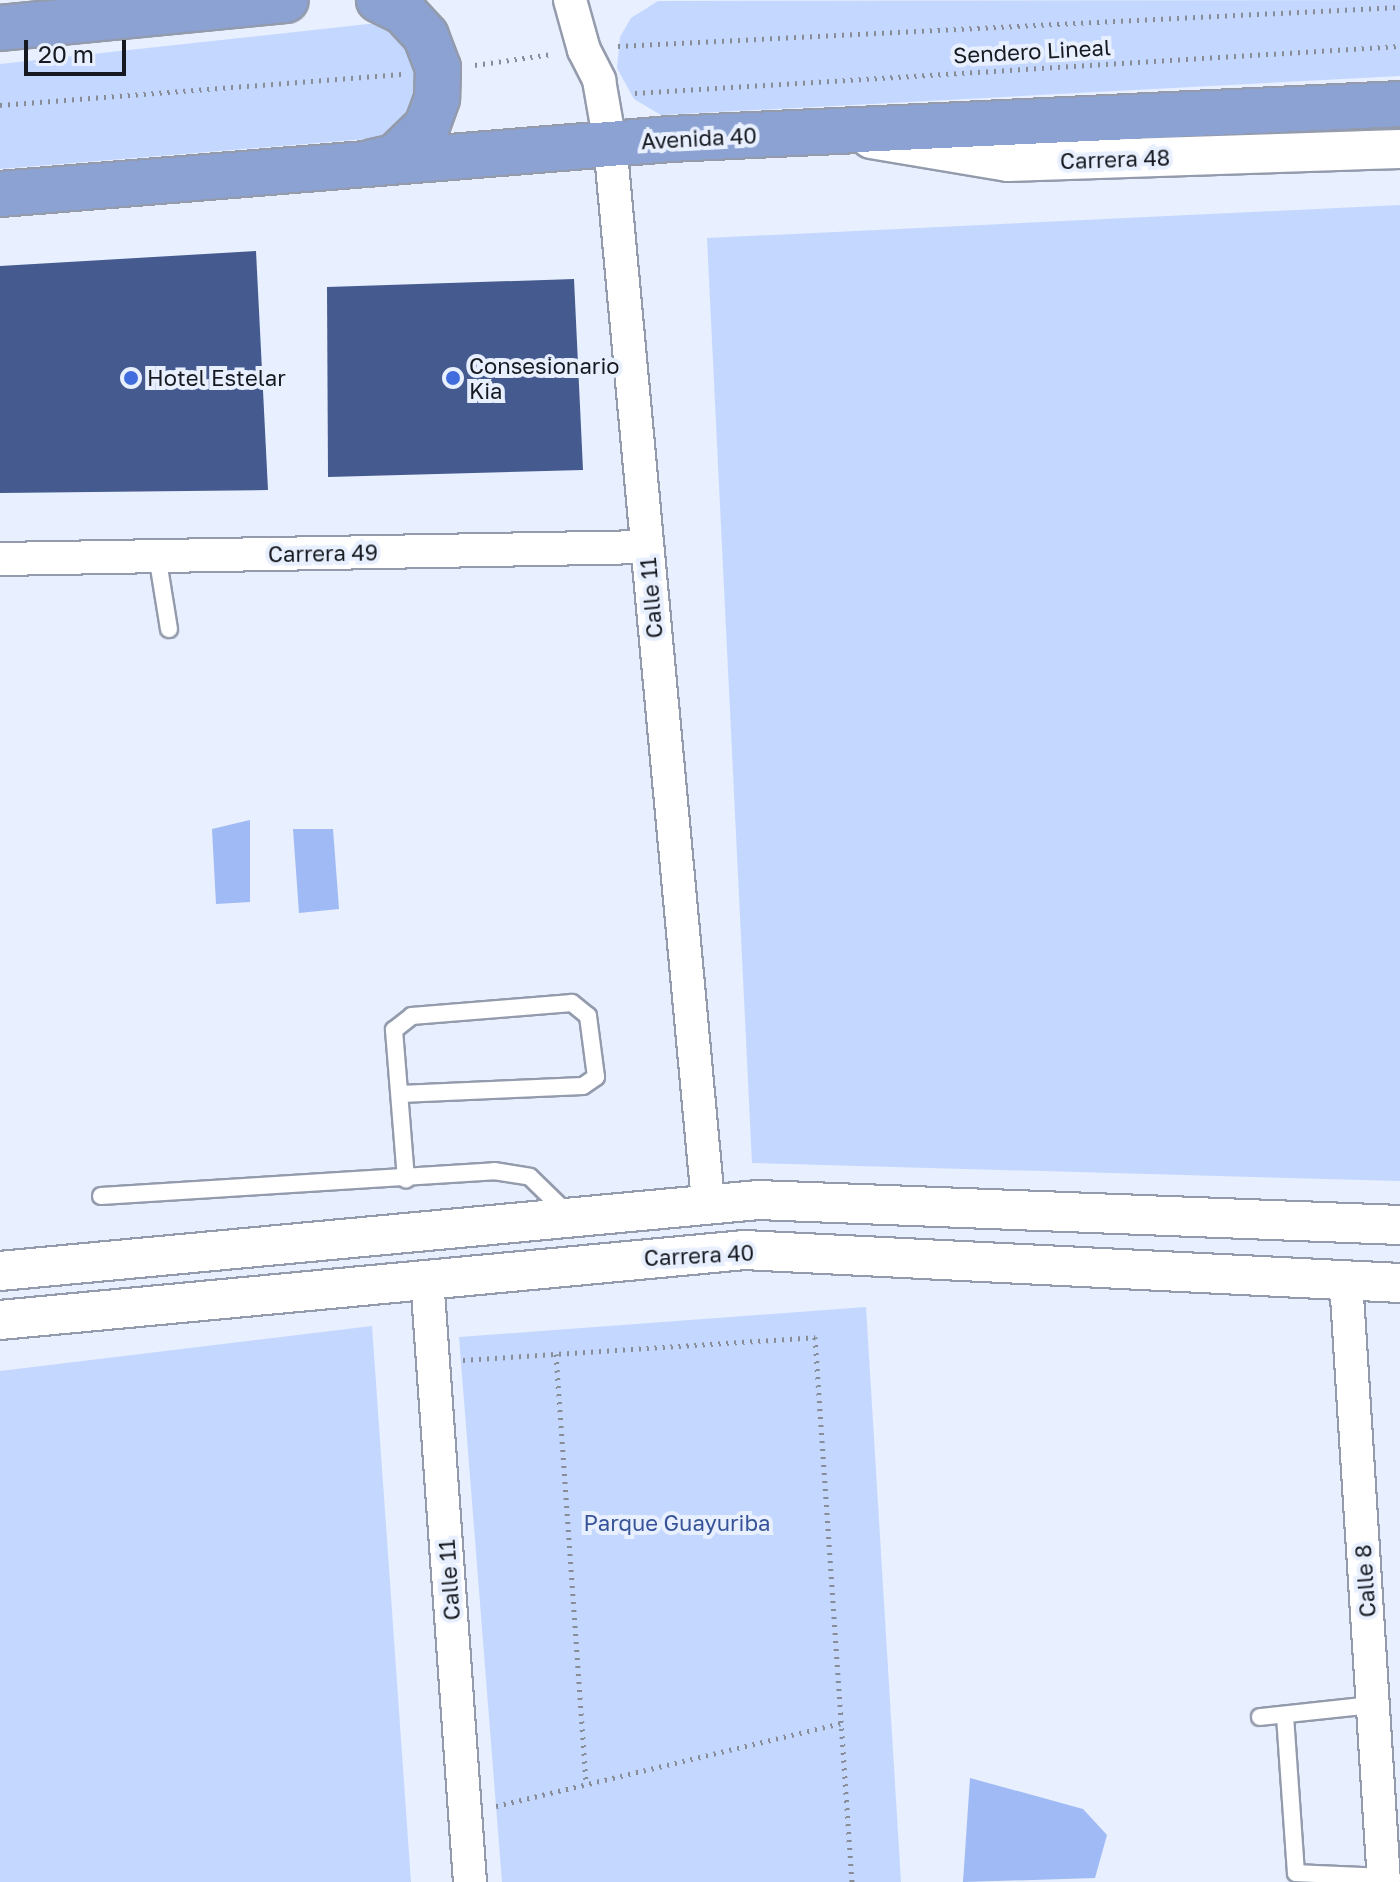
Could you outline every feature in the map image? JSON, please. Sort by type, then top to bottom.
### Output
[{"type":"highway","points":[[0,28],[237,2],[286,0]]},
{"type":"highway","points":[[351,167],[395,157],[427,126],[437,98],[438,68],[426,36],[404,12],[379,0]]},
{"type":"highway","name":"Avenida 40","points":[[0,194],[610,143],[1400,104]]},
{"type":"street","name":"Calle 11","points":[[570,0],[584,50],[599,80],[610,143],[708,1202]]},
{"type":"street","name":"Carrera 48","points":[[833,131],[1008,162],[1400,149]]},
{"type":"street","name":"Carrera 49","points":[[0,559],[646,547]]},
{"type":"street","points":[[0,1271],[708,1202],[1400,1225]]},
{"type":"street","name":"Carrera 40","points":[[0,1320],[744,1250],[1400,1283]]},
{"type":"street","name":"Calle 11","points":[[427,1278],[470,1882]]},
{"type":"street","name":"Calle 8","points":[[1346,1280],[1384,1880]]},
{"type":"lane","points":[[157,555],[169,629]]},
{"type":"lane","points":[[400,1094],[583,1086],[596,1077],[588,1016],[572,1003],[412,1016],[394,1030],[406,1180]]},
{"type":"lane","points":[[101,1196],[406,1180],[494,1171],[530,1177],[570,1215]]},
{"type":"lane","points":[[1260,1717],[1373,1705]]},
{"type":"lane","points":[[1285,1716],[1296,1873],[1384,1880]]},
{"type":"path","name":"Sendero Lineal","points":[[643,43],[1400,7]]},
{"type":"path","name":"Sendero Lineal","points":[[667,88],[1400,46]]},
{"type":"path","points":[[0,105],[360,80],[438,68]]},
{"type":"path","points":[[433,1361],[815,1337],[852,1882]]},
{"type":"path","points":[[556,1354],[586,1784]]},
{"type":"path","points":[[466,1813],[841,1723]]},
{"type":"green space","points":[[1400,0],[1400,76],[661,115],[634,99],[617,68],[620,37],[631,18],[658,1]]},
{"type":"green space","points":[[405,20],[432,75],[407,128],[378,138],[0,169],[0,64]]},
{"type":"green space","points":[[1400,205],[1400,1181],[752,1163],[707,238]]},
{"type":"green space","name":"Parque Guayuriba","points":[[866,1307],[901,1882],[502,1882],[459,1337]]},
{"type":"green space","points":[[372,1326],[411,1882],[0,1882],[0,1371]]},
{"type":"shaded area","points":[[250,820],[250,902],[216,904],[212,829]]},
{"type":"shaded area","points":[[293,829],[333,829],[339,909],[299,913]]},
{"type":"shaded area","points":[[970,1778],[1083,1809],[1107,1835],[1095,1878],[963,1882]]},
{"type":"building","name":"Hotel Estelar","points":[[256,251],[268,490],[0,493],[0,266]]},
{"type":"building","name":"Consesionario Kia","points":[[574,279],[583,470],[328,477],[327,287]]},
{"type":"place","name":"Hotel Estelar","points":[[131,378]]},
{"type":"place","name":"Consesionario Kia","points":[[453,378]]}]
